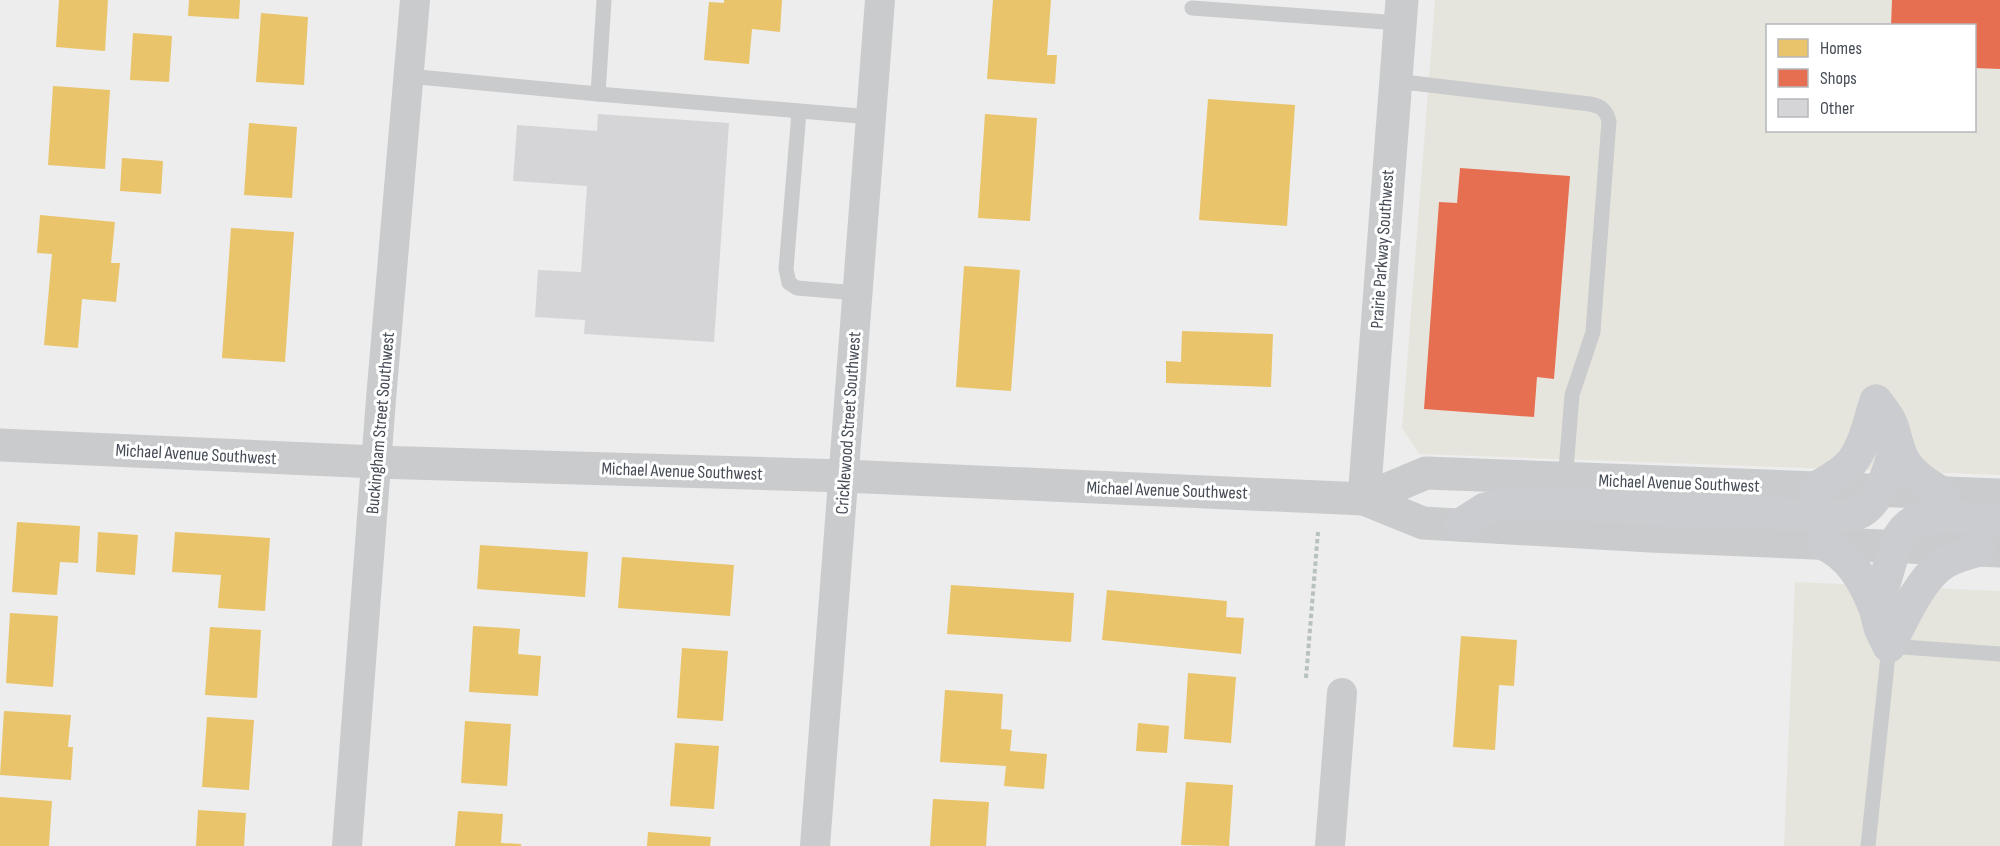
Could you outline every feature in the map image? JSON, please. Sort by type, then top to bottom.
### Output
[{"type":"main road","points":[[1816,488],[1852,462],[1864,440],[1876,401],[1888,417],[1900,454],[1908,467],[1922,480],[1942,493]]},
{"type":"main road","points":[[1460,525],[1485,509],[1496,505],[1564,492],[1847,516],[1862,511],[1879,491],[1890,464],[1894,433]]},
{"type":"main road","points":[[1876,611],[1897,540],[1908,526],[1930,517],[2000,520]]},
{"type":"main road","points":[[1822,543],[1838,551],[1852,564],[1866,588],[1889,646]]},
{"type":"main road","points":[[1889,646],[1912,603],[1932,574],[1942,564],[1953,558],[1990,551]]},
{"type":"street","name":"Buckingham Street Southwest","points":[[347,846],[376,462],[415,0]]},
{"type":"street","name":"Cricklewood Street Southwest","points":[[814,846],[880,0]]},
{"type":"street","name":"Prairie Parkway Southwest","points":[[1364,498],[1401,12]]},
{"type":"street","name":"Michael Avenue Southwest","points":[[0,445],[376,462],[844,476],[1364,498],[1423,523],[1990,551]]},
{"type":"street","name":"Michael Avenue Southwest","points":[[1364,498],[1426,473],[1564,492],[1816,488],[2000,495]]},
{"type":"street","points":[[1330,846],[1342,693]]},
{"type":"lane","points":[[598,94],[604,0]]},
{"type":"lane","points":[[1192,8],[1401,12]]},
{"type":"lane","points":[[408,76],[871,117]]},
{"type":"lane","points":[[1395,81],[1590,104],[1603,108],[1607,114],[1609,121],[1593,332],[1572,395],[1564,492]]},
{"type":"lane","points":[[800,112],[786,268],[789,283],[797,288],[857,293]]},
{"type":"lane","points":[[1868,846],[1889,646],[2000,654]]},
{"type":"path","points":[[1306,678],[1318,531]]},
{"type":"shaded area","points":[[1435,0],[2000,0],[2000,475],[1419,454],[1402,428]]},
{"type":"shaded area","points":[[1795,582],[2000,591],[2000,846],[1784,846]]},
{"type":"building: Homes","points":[[59,0],[108,0],[105,51],[56,47]]},
{"type":"building: Homes","points":[[189,0],[240,0],[239,19],[188,16]]},
{"type":"building: Homes","points":[[724,0],[782,0],[780,32],[752,29],[749,64],[704,60],[709,2],[724,3]]},
{"type":"building: Homes","points":[[993,0],[1051,0],[1047,55],[1057,55],[1055,84],[987,79]]},
{"type":"building: Homes","points":[[261,13],[308,17],[304,85],[256,82]]},
{"type":"building: Homes","points":[[133,33],[172,36],[169,82],[130,80]]},
{"type":"building: Homes","points":[[53,86],[110,90],[105,169],[48,165]]},
{"type":"building: Homes","points":[[1208,99],[1295,105],[1287,226],[1199,220]]},
{"type":"building: Homes","points":[[985,114],[1037,118],[1030,221],[978,218]]},
{"type":"building: Homes","points":[[249,123],[297,127],[292,198],[244,195]]},
{"type":"building: Homes","points":[[122,158],[163,161],[161,194],[120,191]]},
{"type":"building: Homes","points":[[40,215],[115,222],[111,263],[120,263],[116,302],[82,299],[78,348],[44,345],[52,254],[37,253]]},
{"type":"building: Homes","points":[[231,228],[294,232],[285,362],[222,358]]},
{"type":"building: Homes","points":[[964,266],[1020,270],[1011,391],[956,387]]},
{"type":"building: Homes","points":[[1182,331],[1273,334],[1271,387],[1166,383],[1166,361],[1181,362]]},
{"type":"building: Homes","points":[[17,522],[80,526],[78,563],[60,562],[57,595],[12,592]]},
{"type":"building: Homes","points":[[98,532],[138,535],[135,575],[96,572]]},
{"type":"building: Homes","points":[[175,532],[270,538],[265,611],[218,608],[221,575],[172,572]]},
{"type":"building: Homes","points":[[480,545],[588,552],[585,597],[477,589]]},
{"type":"building: Homes","points":[[622,557],[734,565],[730,616],[618,608]]},
{"type":"building: Homes","points":[[951,585],[1074,593],[1071,642],[947,634]]},
{"type":"building: Homes","points":[[1107,590],[1227,601],[1226,617],[1244,618],[1241,654],[1102,640]]},
{"type":"building: Homes","points":[[10,613],[58,616],[53,687],[6,683]]},
{"type":"building: Homes","points":[[473,626],[520,629],[518,654],[541,656],[538,696],[469,692]]},
{"type":"building: Homes","points":[[210,627],[261,630],[257,698],[205,695]]},
{"type":"building: Homes","points":[[1461,636],[1517,640],[1514,686],[1499,685],[1495,750],[1453,747]]},
{"type":"building: Homes","points":[[682,648],[728,651],[723,721],[677,718]]},
{"type":"building: Homes","points":[[1188,673],[1236,677],[1231,743],[1184,739]]},
{"type":"building: Homes","points":[[945,690],[1003,694],[1001,729],[1012,730],[1010,751],[1047,754],[1044,789],[1004,786],[1006,766],[940,762]]},
{"type":"building: Homes","points":[[4,711],[71,715],[68,747],[73,747],[71,780],[0,775]]},
{"type":"building: Homes","points":[[207,717],[254,720],[249,790],[202,787]]},
{"type":"building: Homes","points":[[465,721],[511,724],[507,786],[461,783]]},
{"type":"building: Homes","points":[[1138,723],[1169,726],[1167,753],[1136,751]]},
{"type":"building: Homes","points":[[675,743],[719,746],[714,809],[670,806]]},
{"type":"building: Homes","points":[[1186,782],[1233,785],[1229,846],[1181,845]]},
{"type":"building: Homes","points":[[0,797],[52,801],[49,846],[0,846]]},
{"type":"building: Homes","points":[[933,799],[989,802],[986,846],[930,846]]},
{"type":"building: Homes","points":[[198,810],[246,813],[244,846],[196,846]]},
{"type":"building: Homes","points":[[458,811],[503,814],[501,843],[521,844],[521,846],[455,846]]},
{"type":"building: Homes","points":[[648,832],[711,837],[710,846],[647,846]]},
{"type":"building: Shops","points":[[1892,0],[2000,0],[2000,69],[1976,68],[1976,24],[1891,24]]},
{"type":"building: Shops","points":[[1460,168],[1570,176],[1554,379],[1537,377],[1534,417],[1424,409],[1439,202],[1457,203]]},
{"type":"building: Other","points":[[598,114],[729,123],[714,342],[584,334],[585,320],[535,317],[538,270],[581,272],[587,186],[513,181],[517,125],[597,131]]}]
